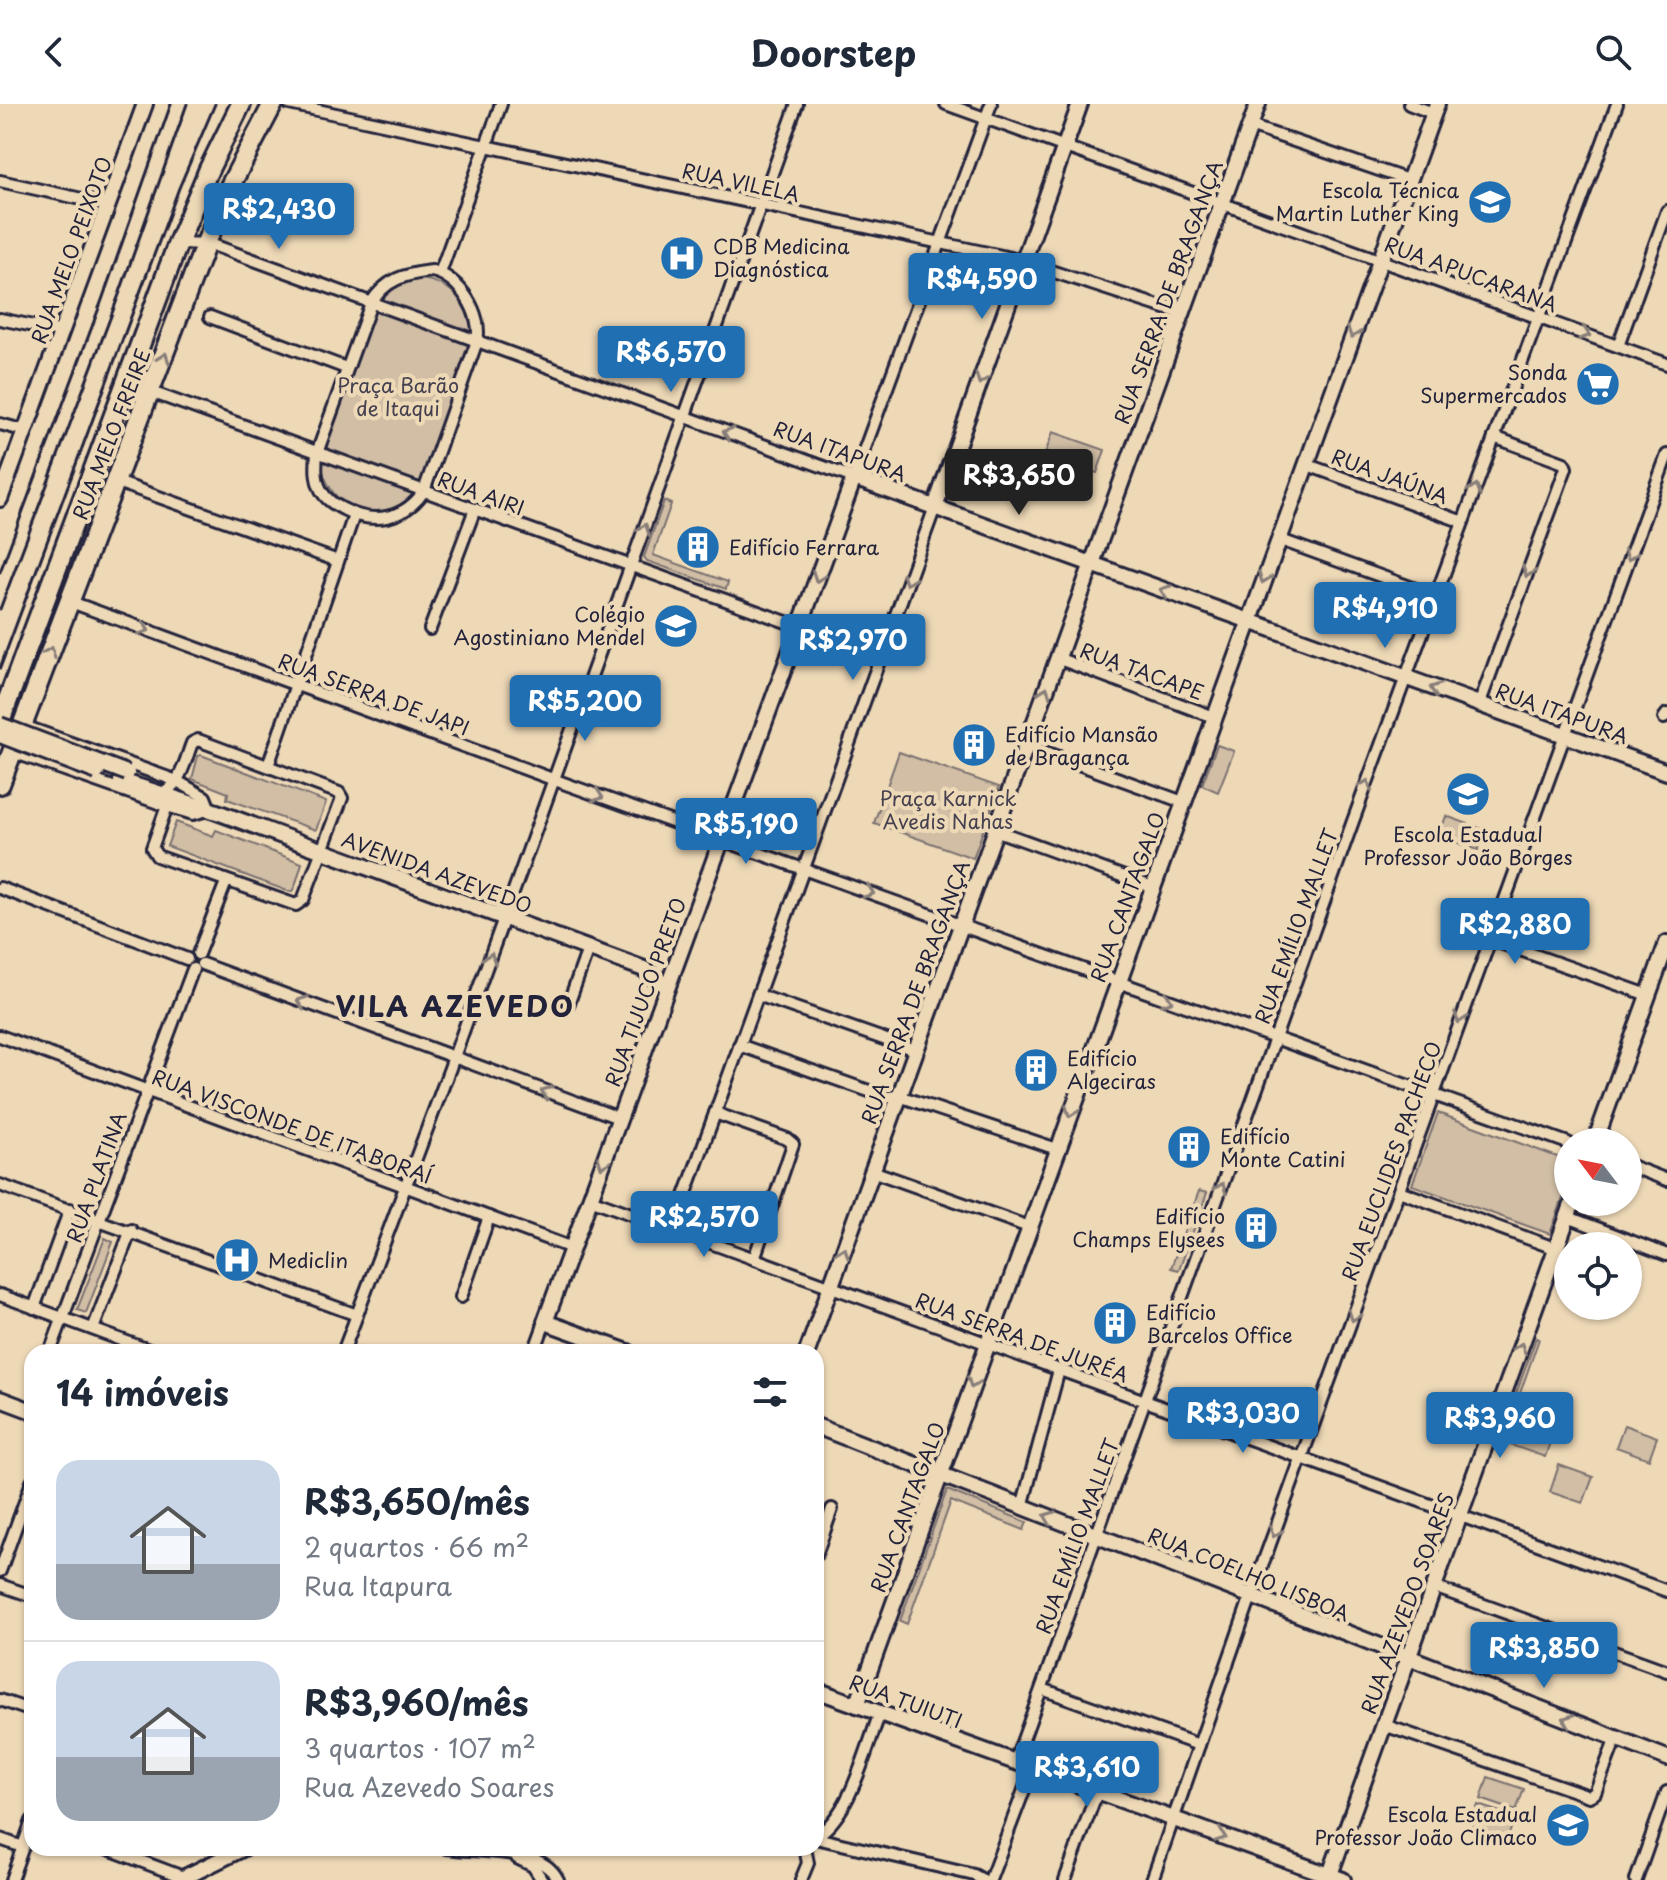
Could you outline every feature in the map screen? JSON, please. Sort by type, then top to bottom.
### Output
[{"type":"highway","name":"RUA MELO FREIRE","points":[[0,723],[178,243],[241,104]]},
{"type":"highway","name":"RUA MELO FREIRE","points":[[0,784],[5,743],[21,725],[71,602],[206,243],[231,184],[273,104]]},
{"type":"highway","points":[[71,602],[60,594],[57,586],[123,411],[124,392]]},
{"type":"street","name":"RUA MELO PEIXOTO","points":[[0,499],[145,104]]},
{"type":"street","name":"RUA VILELA","points":[[289,104],[1024,261],[1180,313]]},
{"type":"street","points":[[440,273],[501,104]]},
{"type":"street","points":[[346,1344],[454,1058],[797,104]]},
{"type":"street","name":"RUA APUCARANA","points":[[946,104],[1667,364]]},
{"type":"street","name":"RUA TIJUCO PRETO","points":[[537,1344],[991,104]]},
{"type":"street","points":[[673,1229],[1080,104]]},
{"type":"street","name":"RUA SERRA DE BRAGANÇA","points":[[810,1344],[1258,104]]},
{"type":"street","points":[[1409,104],[1435,109]]},
{"type":"street","name":"RUA EMÍLIO MALLET","points":[[1015,1762],[1435,596],[1617,104]]},
{"type":"street","name":"RUA CANTAGALO","points":[[857,1705],[1435,109]]},
{"type":"street","points":[[1250,126],[1408,180]]},
{"type":"street","points":[[0,181],[109,205]]},
{"type":"street","points":[[1618,346],[1667,211]]},
{"type":"street","name":"RUA ITAPURA","points":[[178,243],[206,243],[1667,772]]},
{"type":"street","points":[[416,273],[440,273],[461,291],[477,316],[479,331],[424,491],[414,503],[395,516],[372,519],[354,515],[334,504],[319,488],[315,467],[346,368],[371,303],[385,285],[398,277],[416,273]]},
{"type":"street","points":[[210,317],[346,368]]},
{"type":"street","points":[[0,319],[63,332]]},
{"type":"street","name":"RUA AIRI","points":[[151,392],[800,627]]},
{"type":"street","points":[[0,424],[26,431]]},
{"type":"street","points":[[1479,705],[1566,468],[1564,463],[1494,437]]},
{"type":"street","name":"RUA EUCLIDES PACHECO","points":[[1152,1880],[1251,1596],[1667,455]]},
{"type":"street","name":"RUA JAÚNA","points":[[1305,464],[1463,522]]},
{"type":"street","points":[[117,482],[338,561]]},
{"type":"street","points":[[430,629],[475,509]]},
{"type":"street","points":[[268,766],[354,515]]},
{"type":"street","points":[[1278,539],[1435,596]]},
{"type":"street","name":"RUA SERRA DE JAPI","points":[[71,602],[554,780],[1554,1138]]},
{"type":"street","name":"RUA TACAPE","points":[[1057,658],[1214,717]]},
{"type":"street","points":[[0,723],[124,777]]},
{"type":"street","name":"AVENIDA AZEVEDO","points":[[21,725],[169,793]]},
{"type":"street","points":[[198,740],[341,795],[299,905],[226,882],[153,852],[169,793],[192,743],[198,740]]},
{"type":"street","points":[[5,743],[124,777]]},
{"type":"street","name":"AVENIDA AZEVEDO","points":[[5,743],[169,793]]},
{"type":"street","points":[[1026,745],[1183,802]]},
{"type":"street","name":"AVENIDA AZEVEDO","points":[[124,777],[644,969],[657,981],[670,979]]},
{"type":"street","points":[[995,830],[1152,887]]},
{"type":"street","name":"RUA PLATINA","points":[[53,1344],[226,882]]},
{"type":"street","points":[[0,888],[187,959],[190,954],[197,963],[619,1118]]},
{"type":"street","points":[[1489,939],[1648,995]]},
{"type":"street","points":[[1600,1128],[1667,943]]},
{"type":"street","points":[[568,1005],[588,949]]},
{"type":"street","points":[[758,995],[915,1050]]},
{"type":"street","name":"RUA VISCONDE DE ITABORAÍ","points":[[0,1036],[572,1248]]},
{"type":"street","points":[[739,1045],[886,1097],[899,1096],[1057,1149]]},
{"type":"street","points":[[715,1113],[787,1139],[793,1144],[754,1259]]},
{"type":"street","points":[[1642,1170],[1667,1180]]},
{"type":"street","points":[[872,1171],[1029,1227]]},
{"type":"street","points":[[0,1185],[131,1230],[357,1315]]},
{"type":"street","points":[[1399,1191],[1554,1248]]},
{"type":"street","name":"RUA SERRA DE JURÉA","points":[[590,1199],[1667,1591]]},
{"type":"street","points":[[34,1308],[70,1209]]},
{"type":"street","points":[[461,1297],[489,1217]]},
{"type":"street","points":[[1568,1217],[1667,1255]]},
{"type":"street","name":"RUA AZEVEDO SOARES","points":[[1563,1232],[1568,1217]]},
{"type":"street","points":[[93,1329],[131,1230]]},
{"type":"street","name":"RUA AZEVEDO SOARES","points":[[1334,1878],[1384,1725],[1554,1257]]},
{"type":"street","points":[[0,1295],[133,1344]]},
{"type":"street","points":[[545,1322],[606,1344]]},
{"type":"street","points":[[1022,1507],[1059,1370]]},
{"type":"street","points":[[0,1399],[24,1408]]},
{"type":"street","name":"RUA COELHO LISBOA","points":[[824,1429],[1667,1758]]},
{"type":"street","points":[[0,1571],[24,1504]]},
{"type":"street","points":[[824,1532],[832,1509]]},
{"type":"street","points":[[0,1585],[24,1593]]},
{"type":"street","points":[[1434,1587],[1667,1671]]},
{"type":"street","points":[[1042,1689],[1199,1745]]},
{"type":"street","name":"RUA TUIUTI","points":[[824,1693],[1334,1878]]},
{"type":"street","points":[[0,1700],[24,1708]]},
{"type":"street","points":[[824,1831],[842,1810],[880,1713]]},
{"type":"street","points":[[1384,1725],[1589,1796],[1595,1793],[1616,1738]]},
{"type":"street","points":[[990,1880],[1032,1769]]},
{"type":"street","points":[[1065,1880],[1097,1792]]},
{"type":"street","points":[[1636,1880],[1667,1792]]},
{"type":"street","points":[[0,1839],[23,1847],[11,1880]]},
{"type":"street","points":[[824,1839],[974,1875],[983,1880]]},
{"type":"street","points":[[126,1856],[185,1879],[229,1856]]},
{"type":"street","points":[[509,1856],[533,1866],[542,1880]]},
{"type":"street","points":[[516,1856],[545,1863],[558,1880]]},
{"type":"street","points":[[801,1880],[808,1863],[807,1856]]},
{"type":"green space","name":"Praça Barão de Itaqui","points":[[419,279],[441,284],[456,296],[467,312],[473,333],[379,300],[400,283]]},
{"type":"green space","name":"Praça Barão de Itaqui","points":[[375,311],[471,345],[421,483],[325,448]]},
{"type":"green space","points":[[1053,432],[1105,450],[1097,473],[1045,454]]},
{"type":"green space","name":"Praça Barão de Itaqui","points":[[320,459],[414,494],[384,511],[355,510],[333,491]]},
{"type":"green space","points":[[664,501],[671,504],[653,555],[728,582],[726,589],[647,561],[644,557]]},
{"type":"green space","points":[[1217,745],[1234,751],[1218,792],[1202,785]]},
{"type":"green space","name":"Praça Karnick Avedis Nahas","points":[[899,752],[999,787],[973,858],[874,823]]},
{"type":"green space","points":[[198,756],[326,802],[316,830],[227,799],[228,793],[192,779]]},
{"type":"green space","points":[[1446,816],[1485,830],[1478,850],[1439,836]]},
{"type":"green space","points":[[176,822],[213,836],[216,830],[302,863],[294,890],[290,892],[167,846]]},
{"type":"green space","points":[[1438,1113],[1554,1156],[1554,1216],[1556,1216],[1550,1234],[1412,1185]]},
{"type":"green space","points":[[1199,1191],[1207,1193],[1179,1270],[1171,1268]]},
{"type":"green space","points":[[105,1238],[113,1242],[86,1313],[77,1310]]},
{"type":"green space","points":[[1536,1338],[1539,1339],[1518,1399],[1560,1413],[1545,1457],[1499,1441]]},
{"type":"green space","points":[[1624,1425],[1657,1437],[1649,1459],[1616,1447]]},
{"type":"green space","points":[[1559,1465],[1593,1477],[1583,1503],[1550,1492]]},
{"type":"green space","points":[[947,1490],[1027,1522],[1024,1530],[951,1501],[907,1624],[900,1621]]},
{"type":"green space","points":[[1488,1777],[1524,1789],[1516,1811],[1481,1799]]},
{"type":"green space","points":[[1478,1805],[1515,1817],[1507,1840],[1470,1828]]},
{"type":"railway","points":[[0,572],[102,300],[171,104]]},
{"type":"railway","points":[[0,609],[120,292],[187,104]]},
{"type":"railway","points":[[0,668],[179,188],[215,104]]},
{"type":"place","name":"Escola Técnica Martin Luther King","points":[[1490,202]]},
{"type":"place","name":"CDB Medicina Diagnóstica","points":[[682,258]]},
{"type":"place","name":"Sonda Supermercados","points":[[1598,384]]},
{"type":"place","name":"Edifício Ferrara","points":[[698,547]]},
{"type":"place","name":"Colégio Agostiniano Mendel","points":[[676,626]]},
{"type":"place","name":"Edifício Mansão de Bragança","points":[[974,745]]},
{"type":"place","name":"Escola Estadual Professor João Borges","points":[[1468,794]]},
{"type":"place","name":"Edifício Algeciras","points":[[1036,1070]]},
{"type":"place","name":"Edifício Monte Catini","points":[[1189,1147]]},
{"type":"place","name":"Edifício Champs Elysees","points":[[1256,1228]]},
{"type":"place","name":"Mediclin","points":[[237,1260]]},
{"type":"place","name":"Edifício Barcelos Office","points":[[1115,1323]]},
{"type":"place","name":"Escola Estadual Professor João Climaco","points":[[1568,1825]]},
{"type":"district","name":"VILA AZEVEDO","points":[[455,1005]]}]
